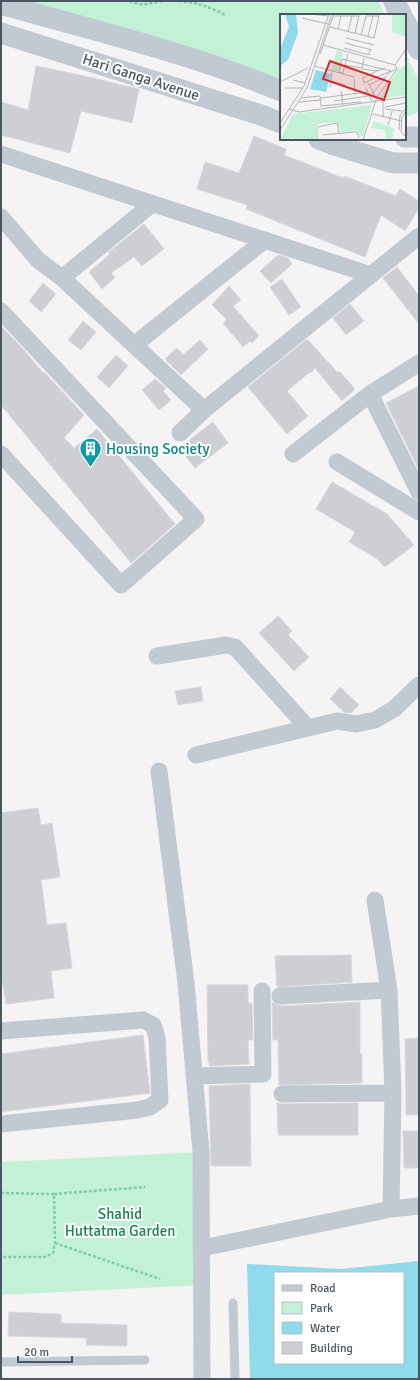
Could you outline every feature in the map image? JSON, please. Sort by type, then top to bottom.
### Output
[{"type":"main road","points":[[394,1],[400,14]]},
{"type":"main road","points":[[406,24],[419,49]]},
{"type":"street","name":"Hari Ganga Avenue","points":[[1,4],[192,58],[280,91]]},
{"type":"street","name":"Hari Ganga Avenue","points":[[1,33],[249,111],[280,123]]},
{"type":"street","points":[[406,137],[419,137]]},
{"type":"street","points":[[322,140],[393,163],[419,163]]},
{"type":"street","points":[[1,154],[371,275]]},
{"type":"street","points":[[62,278],[152,204]]},
{"type":"street","points":[[1,217],[38,260],[62,278],[204,410]]},
{"type":"street","points":[[180,433],[204,410],[419,236]]},
{"type":"street","points":[[134,345],[265,240]]},
{"type":"street","points":[[1,311],[196,519],[121,585],[1,454]]},
{"type":"street","points":[[293,454],[370,394],[419,362]]},
{"type":"street","points":[[370,394],[419,492]]},
{"type":"street","points":[[338,462],[419,512]]},
{"type":"street","points":[[157,656],[226,645],[235,647],[308,728]]},
{"type":"street","points":[[196,755],[337,721],[356,724],[375,720],[394,709],[419,685]]},
{"type":"street","points":[[159,771],[186,983],[201,1152],[202,1379]]},
{"type":"street","points":[[375,900],[389,990],[393,1093],[391,1209]]},
{"type":"street","points":[[280,996],[389,990]]},
{"type":"street","points":[[194,1076],[263,1074],[262,991]]},
{"type":"street","points":[[1,1031],[143,1020],[154,1025],[157,1037],[160,1100],[150,1107],[138,1110],[1,1124]]},
{"type":"street","points":[[282,1094],[393,1093]]},
{"type":"street","points":[[202,1248],[391,1209],[419,1206]]},
{"type":"lane","points":[[233,1303],[235,1379]]},
{"type":"lane","points":[[1,1362],[145,1360]]},
{"type":"path","points":[[130,1],[136,4],[149,5],[164,1]]},
{"type":"path","points":[[179,1],[197,3],[213,8],[224,15]]},
{"type":"path","points":[[1,1193],[54,1194],[145,1187]]},
{"type":"path","points":[[1,1257],[45,1257],[53,1253],[54,1194]]},
{"type":"path","points":[[54,1243],[160,1279]]},
{"type":"green space","points":[[12,1],[378,1],[384,14],[280,14],[280,83]]},
{"type":"green space","points":[[406,55],[419,81],[419,112],[406,117]]},
{"type":"green space","name":"Shahid Huttatma Garden","points":[[201,1152],[202,1285],[1,1295],[1,1162]]},
{"type":"water","points":[[419,1261],[419,1379],[250,1379],[247,1264],[341,1269]]},
{"type":"building","points":[[36,66],[139,89],[132,123],[81,111],[70,153],[1,135],[1,102],[28,110]]},
{"type":"building","points":[[254,136],[286,149],[284,155],[343,178],[344,176],[396,196],[400,189],[419,201],[419,208],[405,231],[381,215],[365,257],[246,209],[247,205],[197,189],[205,162],[239,173]]},
{"type":"building","points":[[144,224],[164,249],[142,266],[134,257],[111,273],[115,278],[102,289],[89,272],[110,254],[109,252]]},
{"type":"building","points":[[278,255],[288,258],[292,264],[271,283],[260,271]]},
{"type":"building","points":[[397,267],[419,296],[419,324],[383,278]]},
{"type":"building","points":[[282,279],[301,307],[289,315],[270,287]]},
{"type":"building","points":[[43,283],[56,294],[41,312],[29,301]]},
{"type":"building","points":[[229,286],[241,300],[233,306],[259,336],[252,343],[250,341],[243,347],[223,323],[227,320],[212,305]]},
{"type":"building","points":[[350,304],[364,321],[346,335],[333,318]]},
{"type":"building","points":[[83,321],[96,332],[81,350],[68,340]]},
{"type":"building","name":"Housing Society","points":[[1,326],[43,373],[44,372],[84,415],[64,438],[74,448],[97,429],[175,524],[131,563],[1,405]]},
{"type":"building","points":[[307,339],[355,389],[342,401],[315,368],[311,373],[310,372],[287,391],[308,416],[287,434],[248,387]]},
{"type":"building","points":[[200,340],[208,349],[181,375],[165,359],[177,348],[183,355]]},
{"type":"building","points":[[116,355],[128,366],[109,388],[97,377]]},
{"type":"building","points":[[155,379],[166,388],[163,391],[171,400],[159,410],[142,390]]},
{"type":"building","points":[[419,386],[419,470],[386,403]]},
{"type":"building","points":[[213,422],[228,443],[195,468],[179,448]]},
{"type":"building","points":[[332,482],[387,514],[414,545],[385,567],[376,558],[349,542],[355,532],[316,509]]},
{"type":"building","points":[[278,616],[292,631],[288,635],[309,657],[294,671],[259,633]]},
{"type":"building","points":[[201,687],[203,701],[178,705],[175,691]]},
{"type":"building","points":[[340,687],[359,705],[351,713],[344,712],[330,699]]},
{"type":"building","points":[[38,808],[41,825],[52,823],[60,877],[41,880],[47,925],[66,923],[72,968],[51,971],[54,998],[6,1004],[2,978],[1,979],[1,813]]},
{"type":"building","points":[[351,955],[352,982],[277,987],[275,956]]},
{"type":"building","points":[[207,985],[248,985],[248,1003],[252,1003],[253,1040],[248,1040],[249,1064],[209,1066]]},
{"type":"building","points":[[272,1002],[281,1006],[360,1002],[360,1054],[362,1054],[362,1083],[279,1085],[278,1040],[273,1040]]},
{"type":"building","points":[[143,1035],[150,1093],[1,1112],[1,1054]]},
{"type":"building","points":[[419,1038],[419,1115],[406,1115],[405,1039]]},
{"type":"building","points":[[250,1084],[251,1166],[211,1166],[209,1086]]},
{"type":"building","points":[[277,1103],[358,1103],[358,1135],[278,1135]]},
{"type":"building","points":[[403,1131],[419,1131],[419,1168],[404,1168]]},
{"type":"building","points":[[9,1312],[61,1314],[61,1323],[127,1325],[127,1346],[86,1345],[87,1338],[8,1336]]},
{"type":"place","name":"Housing Society","points":[[91,468]]}]
